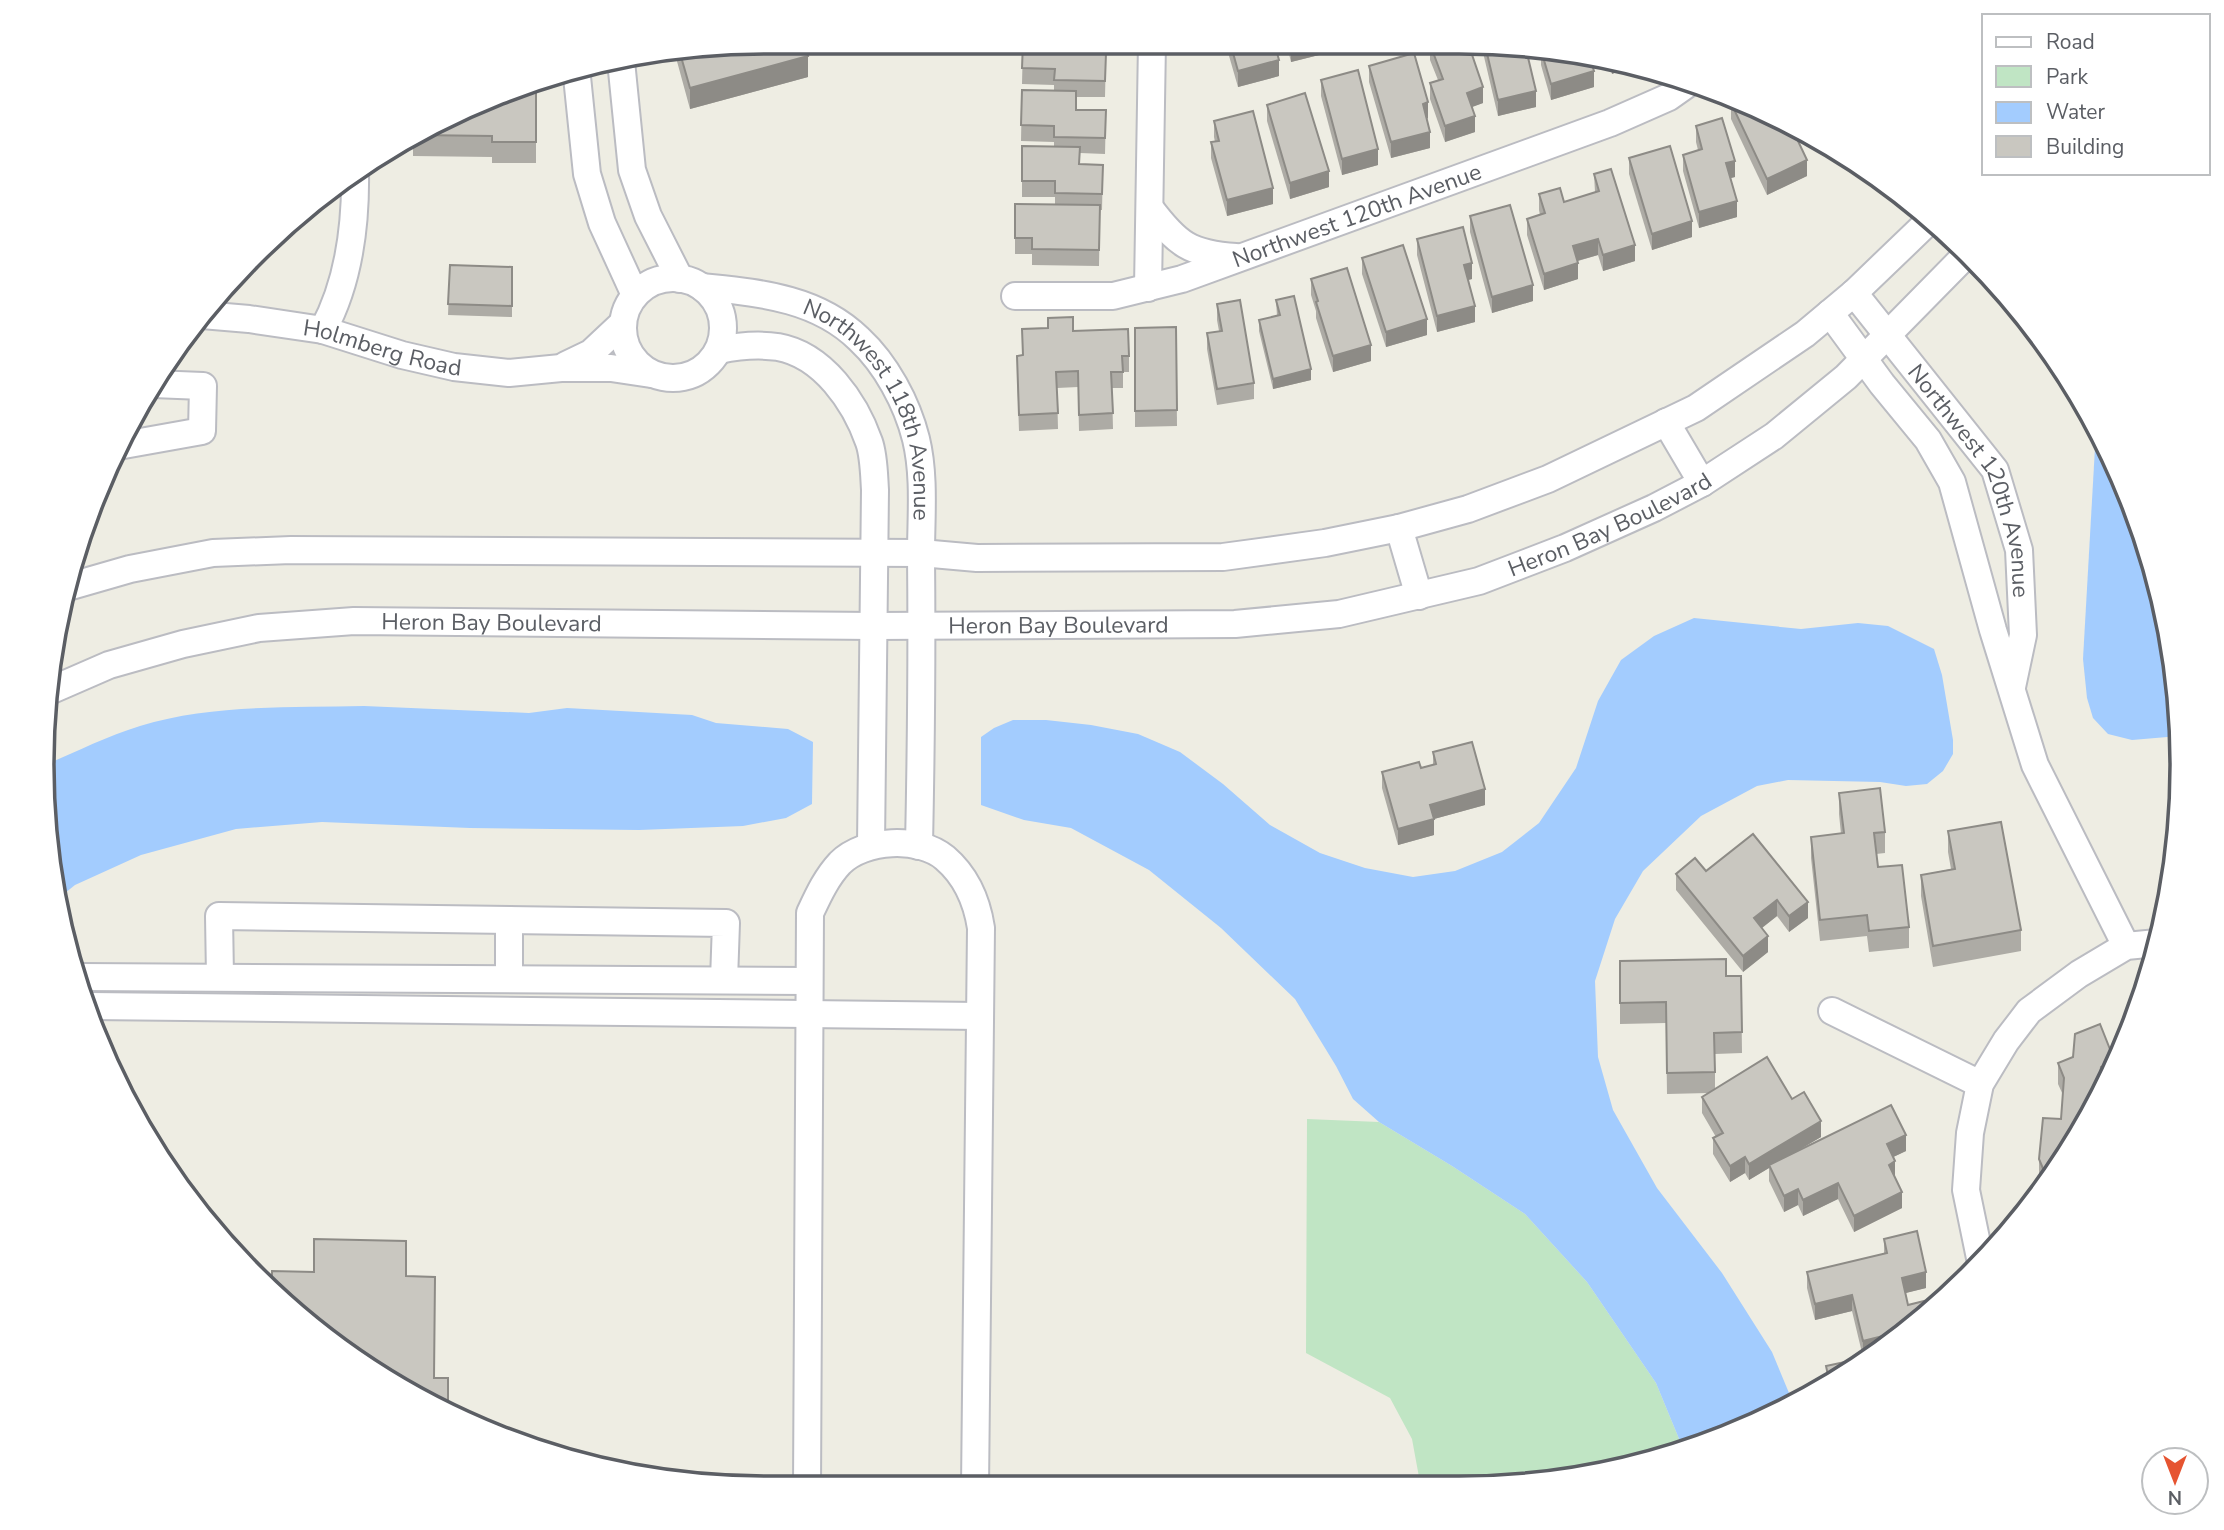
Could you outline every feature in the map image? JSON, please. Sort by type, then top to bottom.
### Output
[{"type":"street","points":[[1148,289],[1152,54]]},
{"type":"street","points":[[622,69],[632,170],[648,216],[691,283],[712,297],[723,322],[719,349],[710,363],[690,375],[666,378],[651,374],[638,365],[629,353],[623,323],[627,308],[635,295],[648,285],[663,279],[691,283]]},
{"type":"street","points":[[577,79],[587,174],[602,223],[635,295]]},
{"type":"street","name":"Northwest 120th Avenue","points":[[1016,296],[1112,296],[1182,279],[1610,123],[1669,97],[1679,90]]},
{"type":"street","points":[[580,120],[626,115]]},
{"type":"street","points":[[323,330],[334,308],[350,252],[355,185]]},
{"type":"street","points":[[1150,208],[1166,230],[1184,245],[1208,255],[1237,257]]},
{"type":"street","points":[[77,584],[130,569],[213,554],[291,550],[921,554],[977,558],[1223,557],[1325,543],[1399,528],[1468,509],[1548,479],[1696,408],[1805,334],[1854,293],[1923,227]]},
{"type":"street","name":"Heron Bay Boulevard","points":[[59,687],[108,665],[183,644],[259,628],[354,621],[874,626],[1235,624],[1339,614],[1479,581],[1565,548],[1702,484],[1774,436],[1865,359],[1961,261]]},
{"type":"street","name":"Northwest 118th Avenue","points":[[691,283],[761,293],[798,302],[836,320],[859,338],[877,359],[903,402],[916,440],[922,490],[923,626],[919,846]]},
{"type":"street","name":"Northwest 120th Avenue","points":[[1854,293],[1996,470],[2019,550],[2023,635],[2012,688]]},
{"type":"street","name":"Northwest 120th Avenue","points":[[1830,313],[1882,384],[1928,440],[1952,482],[1993,630],[2035,765],[2126,946]]},
{"type":"street","name":"Holmberg Road","points":[[214,316],[323,330],[402,355],[454,367],[509,373],[561,368],[611,368],[651,374]]},
{"type":"street","name":"Holmberg Road","points":[[561,368],[591,353],[623,323]]},
{"type":"street","name":"Northwest 118th Avenue","points":[[719,349],[743,345],[780,348],[812,361],[834,381],[856,411],[870,444],[875,490],[872,845]]},
{"type":"street","points":[[132,444],[202,431],[203,386],[165,385]]},
{"type":"street","points":[[1666,422],[1702,484]]},
{"type":"street","points":[[1967,533],[2009,515]]},
{"type":"street","points":[[1399,528],[1419,596]]},
{"type":"street","points":[[807,1476],[810,914],[824,884],[842,862],[872,845],[894,842],[919,846],[943,856],[963,877],[978,911],[981,928],[975,1476]]},
{"type":"street","points":[[220,977],[219,916],[726,923],[724,980]]},
{"type":"street","points":[[509,920],[509,979]]},
{"type":"street","points":[[1978,1250],[1966,1190],[1970,1133],[1980,1084],[2006,1041],[2029,1011],[2079,974],[2126,946],[2147,944]]},
{"type":"street","points":[[87,977],[810,981]]},
{"type":"street","points":[[97,1006],[980,1016]]},
{"type":"street","points":[[1832,1011],[1980,1084]]},
{"type":"green space","points":[[1307,1119],[1379,1122],[1525,1214],[1587,1282],[1656,1383],[1680,1440],[1643,1452],[1552,1470],[1419,1476],[1412,1439],[1390,1398],[1306,1353]]},
{"type":"water","points":[[2095,449],[2116,493],[2146,581],[2164,672],[2169,737],[2132,740],[2108,734],[2093,718],[2087,698],[2083,659]]},
{"type":"water","points":[[1694,618],[1801,629],[1858,623],[1888,626],[1934,649],[1942,675],[1953,740],[1953,754],[1943,771],[1927,784],[1906,786],[1880,782],[1788,780],[1757,786],[1701,816],[1643,871],[1615,919],[1595,981],[1598,1057],[1613,1110],[1657,1188],[1722,1273],[1772,1352],[1789,1394],[1731,1422],[1680,1440],[1656,1383],[1587,1282],[1525,1214],[1379,1122],[1353,1099],[1295,999],[1221,928],[1149,870],[1071,828],[1024,820],[981,805],[981,737],[1013,720],[1046,720],[1091,725],[1138,734],[1180,752],[1223,784],[1270,825],[1320,853],[1365,868],[1413,877],[1455,871],[1502,852],[1539,823],[1576,768],[1598,701],[1621,660],[1654,636]]},
{"type":"water","points":[[364,706],[529,713],[567,708],[692,715],[716,723],[788,729],[813,742],[812,804],[786,818],[743,826],[639,830],[470,828],[322,822],[236,829],[141,855],[75,885],[66,892],[60,858],[54,761],[140,726],[195,714],[251,708]]},
{"type":"building","points":[[765,54],[808,56],[690,88],[682,59]]},
{"type":"building","points":[[1023,54],[1106,54],[1105,81],[1054,80],[1055,69],[1022,68]]},
{"type":"building","points":[[1233,54],[1277,54],[1279,60],[1238,71]]},
{"type":"building","points":[[1414,54],[1428,102],[1423,104],[1430,132],[1391,142],[1369,66]]},
{"type":"building","points":[[1434,54],[1472,55],[1483,87],[1467,93],[1475,116],[1445,126],[1430,83],[1443,79]]},
{"type":"building","points":[[1487,55],[1528,58],[1536,91],[1498,100]]},
{"type":"building","points":[[1544,59],[1593,67],[1594,71],[1551,84]]},
{"type":"building","points":[[1358,70],[1378,149],[1342,159],[1321,80]]},
{"type":"building","points":[[1022,90],[1076,91],[1076,110],[1106,110],[1105,138],[1054,137],[1054,126],[1021,125]]},
{"type":"building","points":[[536,92],[536,142],[492,142],[492,136],[437,135],[493,108]]},
{"type":"building","points":[[1305,93],[1329,171],[1290,183],[1267,105]]},
{"type":"building","points":[[1734,109],[1798,141],[1807,160],[1767,179]]},
{"type":"building","points":[[1253,111],[1273,188],[1227,200],[1211,142],[1219,141],[1214,121]]},
{"type":"building","points":[[1722,118],[1735,161],[1726,163],[1737,201],[1699,212],[1683,155],[1702,149],[1696,126]]},
{"type":"building","points":[[1022,146],[1080,147],[1079,164],[1103,165],[1102,194],[1055,193],[1055,181],[1022,181]]},
{"type":"building","points":[[1670,146],[1692,221],[1652,234],[1629,158]]},
{"type":"building","points":[[1611,169],[1635,245],[1603,255],[1598,239],[1573,246],[1578,263],[1544,274],[1527,219],[1545,213],[1539,194],[1560,188],[1564,202],[1599,191],[1594,174]]},
{"type":"building","points":[[1015,204],[1100,205],[1099,250],[1032,249],[1032,238],[1015,238]]},
{"type":"building","points":[[1510,205],[1533,285],[1492,297],[1470,216]]},
{"type":"building","points":[[1463,227],[1472,263],[1464,265],[1475,306],[1437,316],[1417,239]]},
{"type":"building","points":[[1403,245],[1427,319],[1386,332],[1362,258]]},
{"type":"building","points":[[450,265],[512,267],[512,306],[448,304]]},
{"type":"building","points":[[1347,268],[1371,345],[1333,356],[1311,279]]},
{"type":"building","points":[[1294,296],[1311,369],[1273,379],[1259,320],[1280,315],[1276,300]]},
{"type":"building","points":[[1240,300],[1254,383],[1217,389],[1207,333],[1222,331],[1217,304]]},
{"type":"building","points":[[1073,317],[1073,331],[1128,329],[1129,356],[1122,356],[1123,372],[1111,372],[1113,413],[1079,415],[1078,371],[1056,372],[1058,413],[1019,415],[1017,356],[1023,355],[1022,329],[1048,328],[1048,318]]},
{"type":"building","points":[[1176,327],[1177,410],[1135,411],[1135,328]]},
{"type":"building","points":[[1472,742],[1485,789],[1430,805],[1434,819],[1398,829],[1382,772],[1419,762],[1421,768],[1436,764],[1433,752]]},
{"type":"building","points":[[1880,788],[1885,832],[1874,833],[1878,867],[1902,865],[1909,927],[1869,931],[1867,915],[1820,920],[1811,837],[1844,833],[1839,793]]},
{"type":"building","points":[[2001,822],[2021,930],[1933,946],[1921,875],[1955,869],[1948,831]]},
{"type":"building","points":[[1753,834],[1808,902],[1789,916],[1777,900],[1754,918],[1768,936],[1743,956],[1676,874],[1695,858],[1706,871]]},
{"type":"building","points":[[1726,959],[1726,976],[1741,976],[1742,1032],[1714,1033],[1715,1072],[1667,1073],[1666,1002],[1620,1003],[1620,961]]},
{"type":"building","points":[[2100,1024],[2110,1049],[2075,1120],[2043,1169],[2039,1159],[2043,1118],[2061,1119],[2064,1078],[2058,1063],[2073,1057],[2075,1034]]},
{"type":"building","points":[[1767,1057],[1792,1099],[1804,1092],[1821,1121],[1749,1164],[1745,1157],[1730,1166],[1713,1138],[1723,1133],[1702,1097]]},
{"type":"building","points":[[1891,1105],[1906,1135],[1887,1144],[1895,1161],[1889,1165],[1902,1192],[1854,1216],[1838,1183],[1803,1200],[1798,1189],[1784,1196],[1769,1165]]},
{"type":"building","points":[[1917,1231],[1926,1272],[1902,1278],[1908,1305],[1924,1302],[1882,1336],[1863,1341],[1852,1295],[1815,1304],[1807,1272],[1887,1253],[1884,1239]]},
{"type":"building","points":[[314,1239],[406,1241],[406,1276],[435,1277],[434,1378],[448,1378],[448,1400],[370,1356],[332,1329],[272,1277],[272,1271],[314,1272]]},
{"type":"building","points":[[1844,1362],[1827,1373],[1826,1366]]}]
